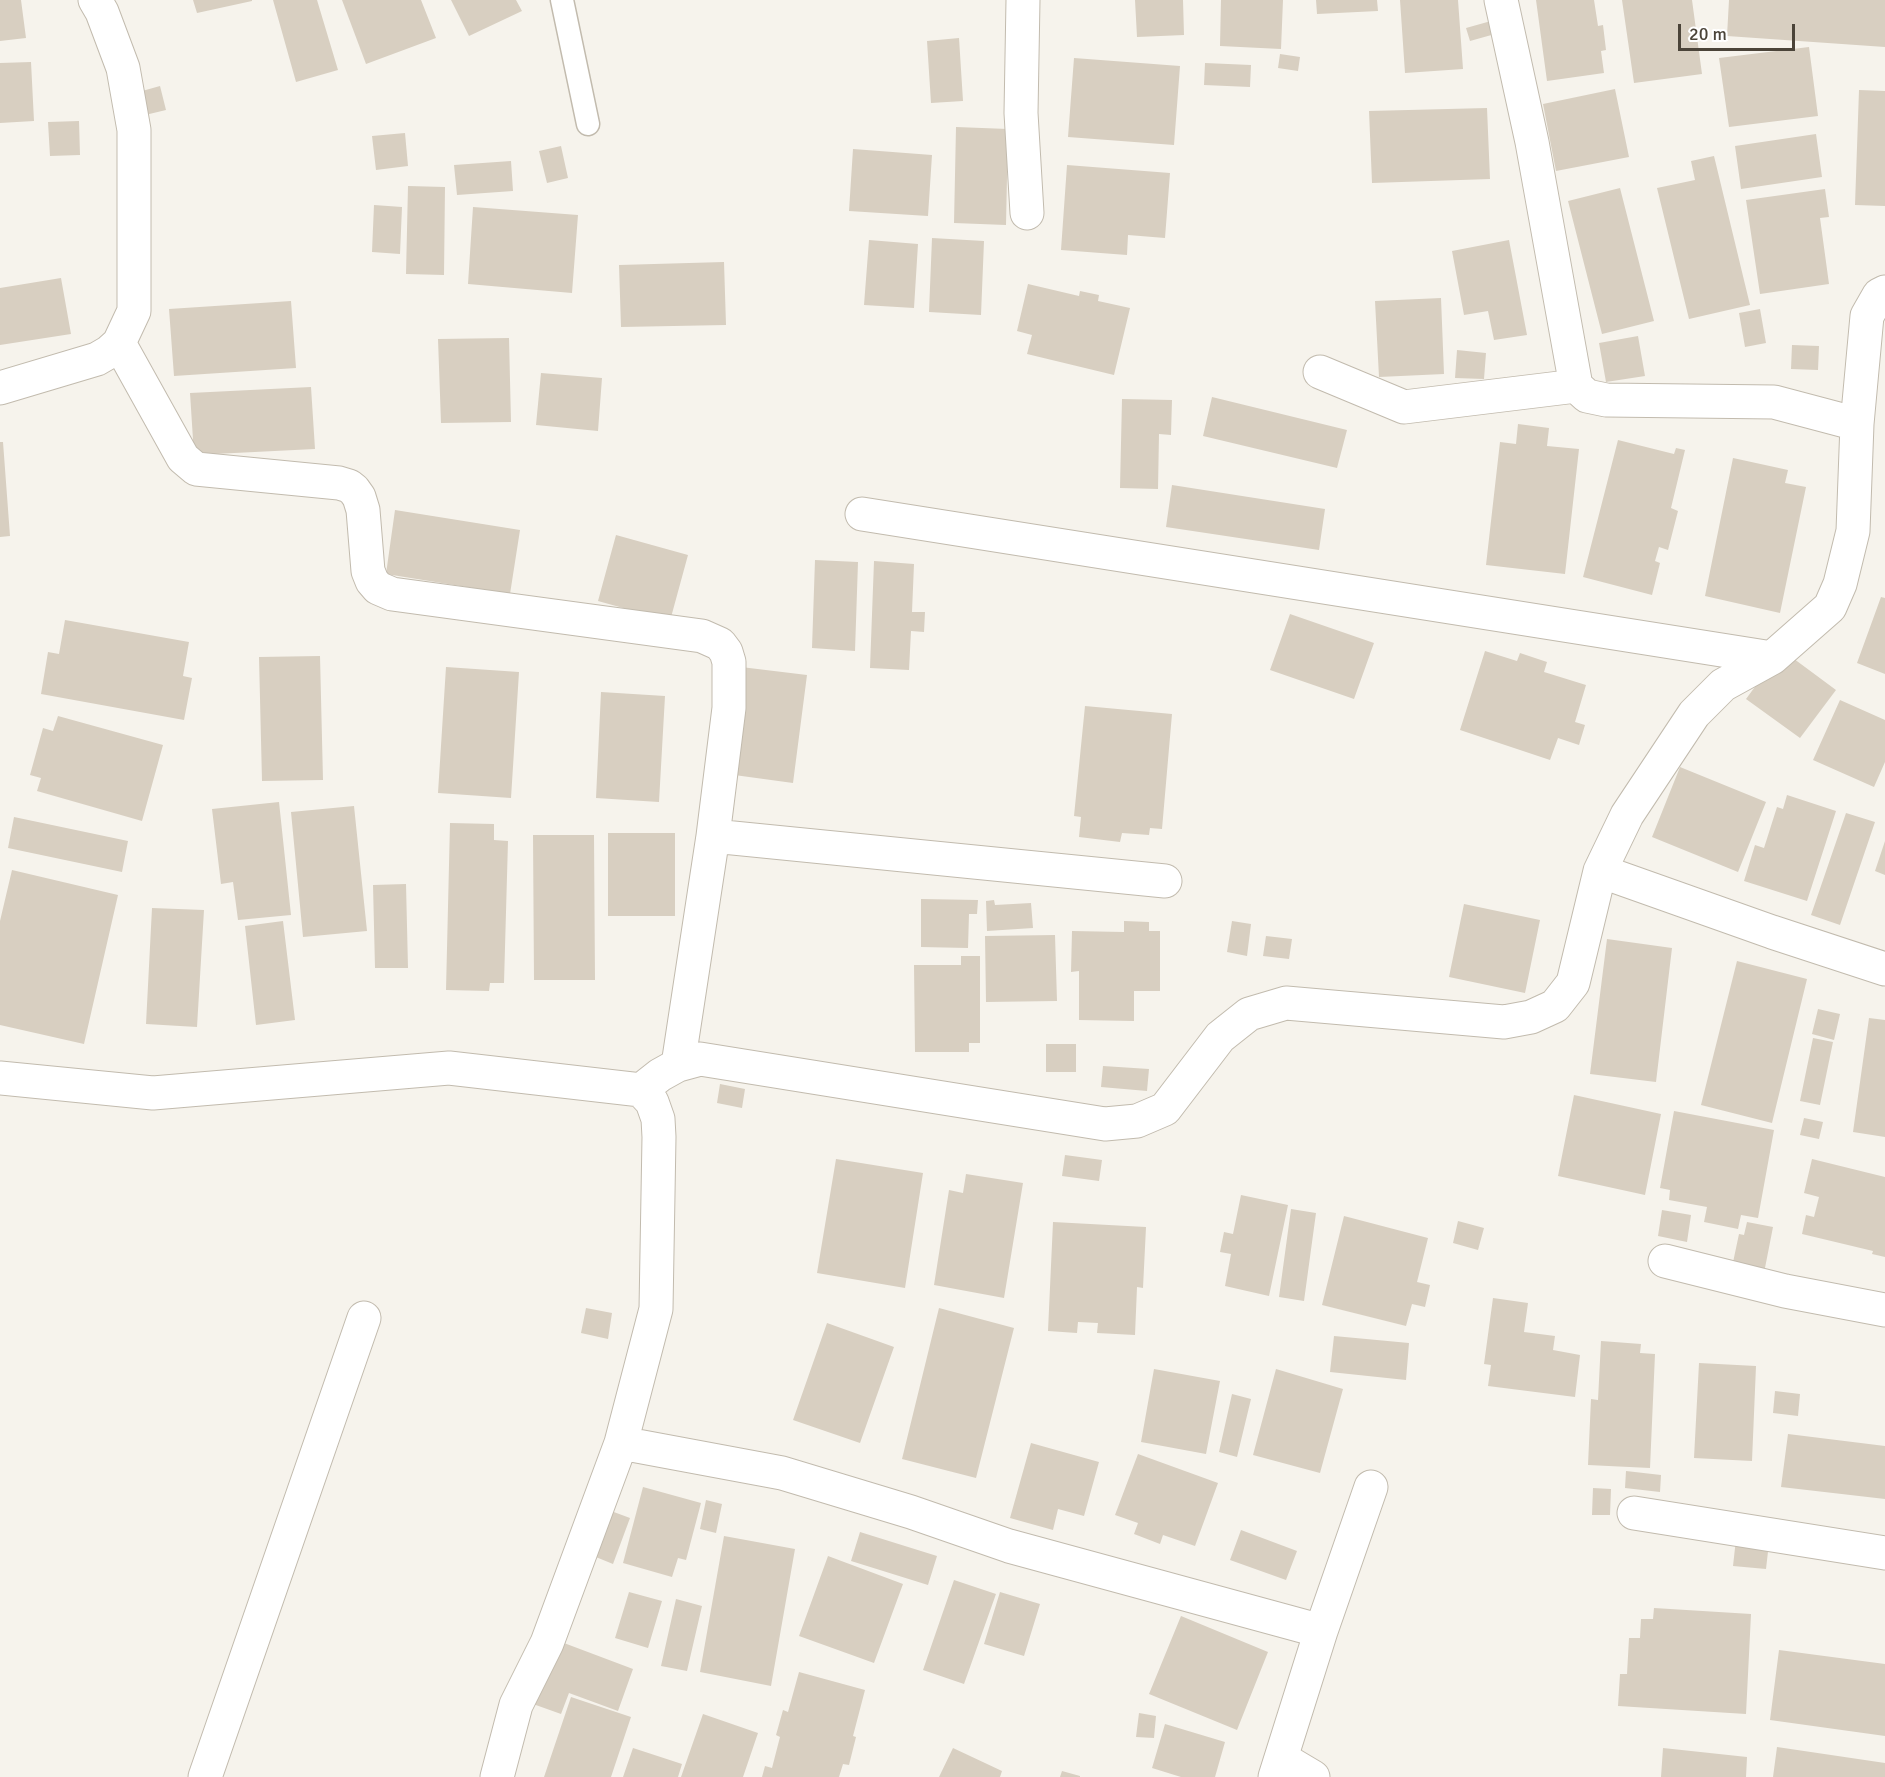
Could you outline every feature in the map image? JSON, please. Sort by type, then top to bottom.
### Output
[{"type":"street","points":[[0,388],[97,359],[119,343],[135,312],[134,130],[123,68],[102,12],[95,0]]},
{"type":"street","points":[[1023,0],[1021,113],[1027,213]]},
{"type":"street","points":[[1502,0],[1532,142],[1576,386],[1587,396],[1606,400],[1773,402],[1857,424]]},
{"type":"street","points":[[641,1090],[678,1065],[700,1059],[1105,1124],[1137,1120],[1165,1109],[1220,1037],[1249,1014],[1286,1003],[1504,1022],[1531,1017],[1555,1006],[1574,983],[1600,871],[1627,815],[1694,714],[1723,685],[1772,658],[1830,607],[1840,584],[1853,531],[1857,424],[1867,316],[1879,295],[1885,292]]},
{"type":"street","points":[[119,343],[183,458],[196,469],[339,483],[354,490],[363,510],[368,571],[378,588],[392,594],[702,636],[720,644],[729,662],[729,708],[713,836],[678,1065]]},
{"type":"street","points":[[1320,372],[1404,407],[1576,386]]},
{"type":"street","points":[[862,514],[1772,658]]},
{"type":"street","points":[[713,836],[1165,881]]},
{"type":"street","points":[[1600,871],[1885,969]]},
{"type":"street","points":[[0,1078],[153,1093],[448,1068],[641,1090],[652,1102],[658,1119],[656,1309],[621,1443],[547,1643],[516,1705],[497,1777]]},
{"type":"street","points":[[1665,1261],[1785,1291],[1885,1310]]},
{"type":"street","points":[[205,1777],[364,1318]]},
{"type":"street","points":[[621,1443],[782,1473],[911,1512],[1009,1546],[1320,1631]]},
{"type":"street","points":[[1313,1777],[1278,1767],[1320,1631],[1371,1487]]},
{"type":"street","points":[[1634,1513],[1885,1553]]},
{"type":"lane","points":[[562,0],[588,124]]},
{"type":"building","points":[[0,0],[21,0],[26,38],[0,41]]},
{"type":"building","points":[[193,0],[252,0],[252,1],[197,13]]},
{"type":"building","points":[[273,0],[317,0],[338,70],[296,82]]},
{"type":"building","points":[[342,0],[421,0],[436,38],[366,64]]},
{"type":"building","points":[[451,0],[516,0],[522,11],[469,36]]},
{"type":"building","points":[[1135,0],[1183,0],[1184,35],[1137,37]]},
{"type":"building","points":[[1221,0],[1283,0],[1281,49],[1220,46]]},
{"type":"building","points":[[1316,0],[1377,0],[1378,11],[1317,14]]},
{"type":"building","points":[[1400,0],[1458,0],[1463,69],[1405,73]]},
{"type":"building","points":[[1536,0],[1594,0],[1598,26],[1603,25],[1606,50],[1601,51],[1604,73],[1547,81]]},
{"type":"building","points":[[1622,0],[1692,0],[1702,74],[1634,83]]},
{"type":"building","points":[[1729,0],[1885,0],[1885,47],[1727,36]]},
{"type":"building","points":[[1491,21],[1495,34],[1470,41],[1466,28]]},
{"type":"building","points":[[959,38],[963,101],[931,103],[927,41]]},
{"type":"building","points":[[1809,47],[1818,116],[1729,127],[1719,58]]},
{"type":"building","points":[[1280,54],[1300,57],[1298,71],[1278,68]]},
{"type":"building","points":[[1074,58],[1180,66],[1174,145],[1068,137]]},
{"type":"building","points":[[31,62],[34,121],[0,123],[0,63]]},
{"type":"building","points":[[1205,63],[1251,65],[1250,87],[1204,85]]},
{"type":"building","points":[[160,86],[166,110],[141,116],[135,93]]},
{"type":"building","points":[[1615,89],[1629,157],[1556,171],[1543,104]]},
{"type":"building","points":[[1859,90],[1885,91],[1885,206],[1855,205]]},
{"type":"building","points":[[1487,108],[1490,179],[1372,183],[1369,111]]},
{"type":"building","points":[[79,121],[80,155],[50,156],[48,122]]},
{"type":"building","points":[[956,127],[1008,129],[1006,225],[954,223]]},
{"type":"building","points":[[405,133],[408,166],[376,170],[372,136]]},
{"type":"building","points":[[1816,134],[1822,177],[1741,189],[1735,146]]},
{"type":"building","points":[[561,146],[568,178],[547,183],[539,151]]},
{"type":"building","points":[[853,149],[932,155],[928,216],[849,211]]},
{"type":"building","points":[[1714,156],[1750,305],[1689,319],[1657,188],[1695,180],[1691,161]]},
{"type":"building","points":[[511,161],[513,191],[457,195],[454,165]]},
{"type":"building","points":[[1067,165],[1170,173],[1165,238],[1128,235],[1127,255],[1061,250]]},
{"type":"building","points":[[408,186],[445,187],[444,275],[406,274]]},
{"type":"building","points":[[1620,188],[1654,321],[1602,334],[1568,201]]},
{"type":"building","points":[[1825,189],[1829,217],[1820,218],[1829,284],[1760,294],[1746,200]]},
{"type":"building","points":[[374,205],[402,207],[400,254],[372,252]]},
{"type":"building","points":[[473,207],[578,215],[572,293],[468,284]]},
{"type":"building","points":[[932,238],[984,241],[981,315],[929,312]]},
{"type":"building","points":[[869,240],[918,244],[914,308],[864,305]]},
{"type":"building","points":[[1509,240],[1527,335],[1494,340],[1488,311],[1464,315],[1452,251]]},
{"type":"building","points":[[724,262],[726,325],[621,327],[619,265]]},
{"type":"building","points":[[61,278],[71,334],[0,345],[0,288]]},
{"type":"building","points":[[1028,284],[1079,296],[1080,291],[1099,295],[1098,301],[1130,308],[1114,375],[1027,354],[1032,335],[1017,331]]},
{"type":"building","points":[[1441,298],[1444,374],[1379,377],[1375,301]]},
{"type":"building","points":[[291,301],[296,368],[174,376],[169,309]]},
{"type":"building","points":[[1760,309],[1766,343],[1745,347],[1739,313]]},
{"type":"building","points":[[1638,336],[1645,376],[1606,382],[1599,343]]},
{"type":"building","points":[[509,338],[511,422],[441,423],[438,339]]},
{"type":"building","points":[[1792,345],[1819,346],[1818,370],[1791,369]]},
{"type":"building","points":[[1457,350],[1486,353],[1484,379],[1455,378]]},
{"type":"building","points":[[541,373],[602,378],[598,431],[536,425]]},
{"type":"building","points":[[311,387],[315,449],[194,455],[190,393]]},
{"type":"building","points":[[1212,397],[1347,430],[1337,468],[1203,436]]},
{"type":"building","points":[[1122,399],[1172,400],[1171,435],[1159,434],[1158,489],[1120,488]]},
{"type":"building","points":[[1518,424],[1549,428],[1547,446],[1579,449],[1565,574],[1486,565],[1500,442],[1516,444]]},
{"type":"building","points":[[1618,440],[1674,454],[1676,448],[1685,450],[1671,508],[1678,511],[1668,550],[1659,547],[1655,561],[1660,563],[1652,595],[1583,577]]},
{"type":"building","points":[[0,442],[3,442],[10,536],[0,537]]},
{"type":"building","points":[[1733,458],[1788,470],[1785,483],[1806,487],[1780,613],[1705,596]]},
{"type":"building","points":[[1172,485],[1325,509],[1319,550],[1166,527]]},
{"type":"building","points":[[395,510],[520,530],[510,594],[386,574]]},
{"type":"building","points":[[616,535],[688,555],[670,621],[598,601]]},
{"type":"building","points":[[815,560],[858,562],[855,651],[812,648]]},
{"type":"building","points":[[874,561],[914,564],[912,612],[925,612],[924,632],[911,631],[909,670],[870,668]]},
{"type":"building","points":[[1881,597],[1885,598],[1885,674],[1857,663]]},
{"type":"building","points":[[1290,614],[1374,643],[1354,699],[1270,670]]},
{"type":"building","points":[[65,620],[189,642],[183,676],[192,678],[184,720],[41,694],[48,652],[59,654]]},
{"type":"building","points":[[1782,650],[1836,690],[1800,738],[1746,699]]},
{"type":"building","points":[[1485,651],[1517,661],[1520,653],[1547,662],[1544,672],[1586,685],[1575,722],[1585,725],[1579,745],[1558,738],[1550,760],[1460,730]]},
{"type":"building","points":[[320,656],[323,780],[262,781],[259,657]]},
{"type":"building","points":[[446,667],[519,672],[511,798],[438,793]]},
{"type":"building","points":[[741,667],[807,675],[793,783],[727,774]]},
{"type":"building","points":[[601,692],[665,696],[659,802],[596,798]]},
{"type":"building","points":[[1840,700],[1885,720],[1885,762],[1874,787],[1813,760]]},
{"type":"building","points":[[1085,706],[1172,714],[1162,829],[1150,828],[1149,835],[1122,833],[1120,842],[1079,837],[1081,817],[1074,816]]},
{"type":"building","points":[[58,716],[163,745],[142,821],[37,791],[41,778],[30,775],[43,728],[53,731]]},
{"type":"building","points":[[1680,767],[1766,802],[1738,872],[1652,837]]},
{"type":"building","points":[[1787,795],[1836,811],[1807,901],[1744,881],[1755,845],[1764,848],[1777,807],[1783,809]]},
{"type":"building","points":[[279,802],[291,915],[238,920],[233,882],[221,884],[212,809]]},
{"type":"building","points":[[354,806],[367,931],[303,937],[291,812]]},
{"type":"building","points":[[1846,813],[1875,822],[1840,925],[1811,915]]},
{"type":"building","points":[[14,817],[128,841],[122,872],[8,848]]},
{"type":"building","points":[[450,823],[494,824],[494,840],[508,841],[504,983],[490,983],[489,991],[446,990]]},
{"type":"building","points":[[608,833],[675,833],[675,916],[608,916]]},
{"type":"building","points":[[533,835],[594,835],[595,980],[534,980]]},
{"type":"building","points":[[1885,841],[1885,875],[1875,871]]},
{"type":"building","points":[[12,870],[118,895],[84,1044],[0,1025],[0,921]]},
{"type":"building","points":[[406,884],[408,968],[375,968],[373,885]]},
{"type":"building","points":[[921,899],[978,900],[977,914],[969,914],[968,948],[921,947]]},
{"type":"building","points":[[994,900],[995,905],[1031,903],[1033,928],[987,931],[986,901]]},
{"type":"building","points":[[1464,904],[1540,920],[1525,993],[1449,977]]},
{"type":"building","points":[[152,908],[204,910],[197,1027],[146,1024]]},
{"type":"building","points":[[283,921],[295,1020],[256,1025],[245,926]]},
{"type":"building","points":[[1124,921],[1149,922],[1149,931],[1160,931],[1160,991],[1134,991],[1134,1021],[1079,1020],[1079,971],[1071,972],[1072,931],[1124,932]]},
{"type":"building","points":[[1232,921],[1251,924],[1247,956],[1227,952]]},
{"type":"building","points":[[1055,935],[1057,1001],[986,1002],[985,936]]},
{"type":"building","points":[[1266,936],[1292,939],[1289,959],[1263,956]]},
{"type":"building","points":[[1607,939],[1672,948],[1656,1082],[1590,1074]]},
{"type":"building","points":[[961,956],[980,956],[980,1043],[969,1043],[969,1052],[915,1052],[914,965],[961,965]]},
{"type":"building","points":[[1737,961],[1807,979],[1772,1123],[1701,1105]]},
{"type":"building","points":[[1818,1009],[1840,1014],[1834,1040],[1812,1034]]},
{"type":"building","points":[[1869,1018],[1885,1020],[1885,1137],[1853,1132]]},
{"type":"building","points":[[1813,1038],[1833,1042],[1820,1105],[1800,1101]]},
{"type":"building","points":[[1046,1044],[1076,1044],[1076,1072],[1046,1072]]},
{"type":"building","points":[[1103,1066],[1149,1069],[1147,1091],[1101,1087]]},
{"type":"building","points":[[720,1084],[745,1089],[742,1108],[717,1103]]},
{"type":"building","points":[[1574,1095],[1661,1114],[1645,1195],[1558,1176]]},
{"type":"building","points":[[1674,1111],[1774,1130],[1758,1218],[1741,1215],[1738,1229],[1704,1222],[1707,1207],[1669,1200],[1670,1190],[1660,1188]]},
{"type":"building","points":[[1804,1118],[1823,1122],[1819,1139],[1800,1135]]},
{"type":"building","points":[[1065,1155],[1102,1160],[1099,1181],[1062,1176]]},
{"type":"building","points":[[836,1159],[923,1173],[905,1288],[817,1273]]},
{"type":"building","points":[[1812,1159],[1885,1177],[1885,1257],[1872,1254],[1873,1251],[1802,1234],[1806,1215],[1814,1217],[1819,1197],[1804,1193]]},
{"type":"building","points":[[966,1174],[1023,1183],[1004,1298],[934,1285],[949,1190],[963,1193]]},
{"type":"building","points":[[1241,1195],[1288,1205],[1269,1296],[1225,1286],[1231,1254],[1220,1252],[1224,1232],[1233,1234]]},
{"type":"building","points":[[1291,1209],[1316,1213],[1304,1301],[1279,1297]]},
{"type":"building","points":[[1662,1210],[1691,1215],[1687,1242],[1658,1236]]},
{"type":"building","points":[[1344,1216],[1428,1238],[1417,1282],[1430,1285],[1425,1307],[1412,1304],[1406,1326],[1322,1305]]},
{"type":"building","points":[[1458,1221],[1484,1228],[1478,1250],[1453,1243]]},
{"type":"building","points":[[1053,1222],[1146,1227],[1143,1288],[1137,1287],[1135,1335],[1097,1333],[1098,1323],[1078,1322],[1077,1333],[1048,1331]]},
{"type":"building","points":[[1747,1222],[1773,1227],[1764,1273],[1732,1267],[1739,1234],[1744,1235]]},
{"type":"building","points":[[1493,1298],[1528,1303],[1524,1332],[1555,1336],[1553,1350],[1580,1355],[1575,1397],[1488,1386],[1491,1365],[1484,1364]]},
{"type":"building","points":[[586,1308],[612,1313],[608,1339],[581,1333]]},
{"type":"building","points":[[939,1308],[1014,1328],[976,1478],[902,1459]]},
{"type":"building","points":[[827,1323],[894,1347],[860,1443],[793,1420]]},
{"type":"building","points":[[1334,1336],[1409,1343],[1406,1380],[1330,1372]]},
{"type":"building","points":[[1601,1341],[1641,1344],[1640,1353],[1655,1354],[1650,1468],[1588,1465],[1591,1399],[1598,1400]]},
{"type":"building","points":[[1699,1363],[1756,1366],[1752,1461],[1694,1458]]},
{"type":"building","points":[[1154,1369],[1220,1381],[1206,1454],[1141,1442]]},
{"type":"building","points":[[1276,1369],[1343,1389],[1320,1473],[1253,1455]]},
{"type":"building","points":[[1775,1391],[1800,1394],[1798,1416],[1773,1413]]},
{"type":"building","points":[[1232,1394],[1251,1399],[1237,1457],[1219,1452]]},
{"type":"building","points":[[1788,1434],[1885,1446],[1885,1499],[1781,1487]]},
{"type":"building","points":[[1031,1443],[1099,1462],[1084,1516],[1058,1509],[1053,1530],[1010,1518]]},
{"type":"building","points":[[1138,1454],[1218,1483],[1195,1546],[1163,1535],[1160,1544],[1134,1534],[1138,1523],[1115,1515]]},
{"type":"building","points":[[1626,1471],[1661,1475],[1660,1492],[1625,1488]]},
{"type":"building","points":[[643,1487],[701,1503],[686,1560],[678,1558],[672,1577],[623,1563]]},
{"type":"building","points":[[1593,1488],[1611,1489],[1610,1515],[1592,1515]]},
{"type":"building","points":[[706,1500],[722,1504],[716,1533],[700,1529]]},
{"type":"building","points":[[603,1508],[630,1518],[613,1564],[586,1553]]},
{"type":"building","points":[[1241,1530],[1297,1551],[1286,1580],[1230,1560]]},
{"type":"building","points":[[860,1532],[937,1556],[928,1585],[851,1561]]},
{"type":"building","points":[[724,1536],[795,1549],[771,1686],[700,1672]]},
{"type":"building","points":[[1736,1539],[1769,1543],[1766,1569],[1733,1566]]},
{"type":"building","points":[[828,1556],[903,1584],[874,1663],[799,1636]]},
{"type":"building","points":[[954,1580],[996,1594],[964,1684],[923,1670]]},
{"type":"building","points":[[629,1592],[662,1601],[648,1648],[615,1638]]},
{"type":"building","points":[[1000,1592],[1040,1604],[1024,1656],[984,1644]]},
{"type":"building","points":[[676,1599],[702,1606],[687,1671],[661,1666]]},
{"type":"building","points":[[1654,1608],[1751,1614],[1746,1714],[1618,1706],[1620,1674],[1627,1674],[1629,1638],[1640,1638],[1641,1619],[1653,1619]]},
{"type":"building","points":[[1181,1616],[1268,1652],[1237,1730],[1149,1694]]},
{"type":"building","points":[[556,1640],[633,1669],[618,1711],[569,1693],[561,1714],[533,1704]]},
{"type":"building","points":[[1779,1650],[1885,1664],[1885,1736],[1770,1720]]},
{"type":"building","points":[[799,1672],[865,1690],[853,1736],[856,1737],[849,1765],[843,1764],[839,1777],[762,1777],[765,1766],[772,1768],[780,1737],[776,1735],[783,1710],[788,1712]]},
{"type":"building","points":[[571,1697],[631,1717],[611,1777],[544,1777]]},
{"type":"building","points":[[1139,1713],[1156,1716],[1154,1738],[1136,1737]]},
{"type":"building","points":[[703,1714],[758,1733],[743,1777],[681,1777]]},
{"type":"building","points":[[1165,1724],[1225,1742],[1215,1777],[1181,1777],[1152,1768]]},
{"type":"building","points":[[1777,1747],[1885,1763],[1885,1777],[1773,1777]]},
{"type":"building","points":[[633,1748],[682,1764],[678,1777],[623,1777]]},
{"type":"building","points":[[953,1748],[1002,1771],[1000,1777],[939,1777]]},
{"type":"building","points":[[1663,1748],[1747,1757],[1746,1777],[1661,1777]]},
{"type":"building","points":[[1062,1771],[1080,1776],[1080,1777],[1060,1777]]}]
